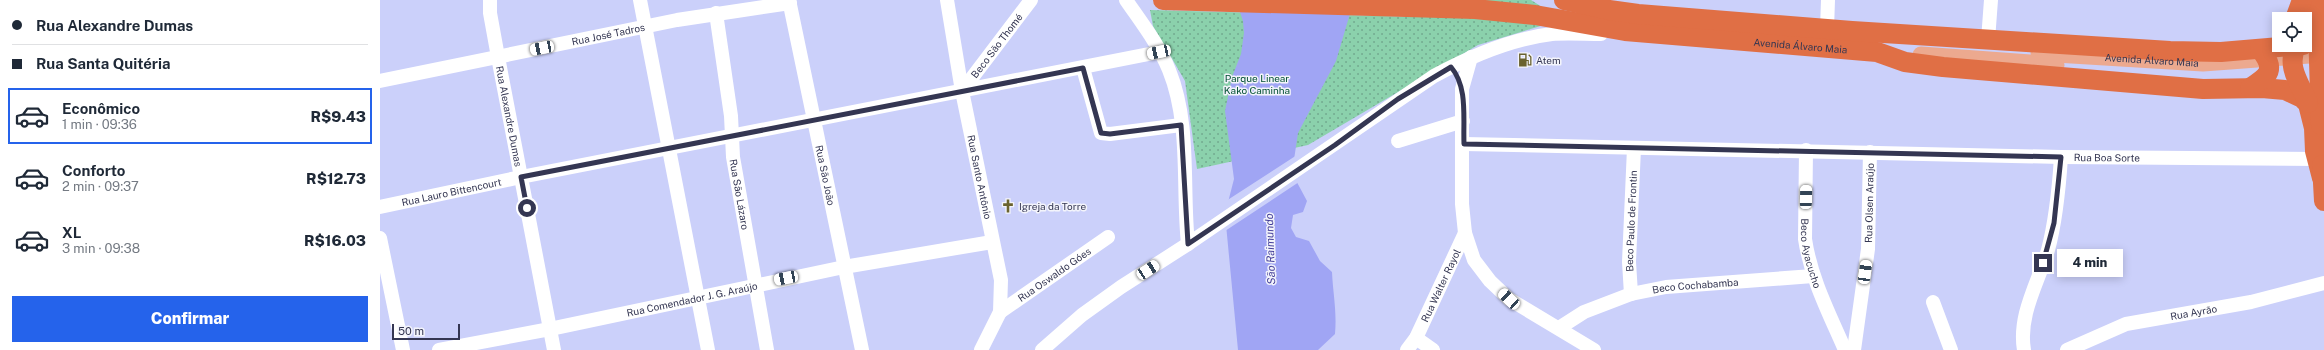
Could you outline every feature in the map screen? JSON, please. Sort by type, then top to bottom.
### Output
[{"type":"highway","name":"Avenida Álvaro Maia","points":[[1163,0],[1421,6],[1504,11],[1625,31],[1876,52]]},
{"type":"highway","name":"Avenida Álvaro Maia","points":[[1564,0],[1609,10],[1638,14],[1852,31],[1892,32],[1981,49],[2170,51],[2233,50]]},
{"type":"highway","points":[[2298,12],[2302,0]]},
{"type":"highway","points":[[2312,13],[2314,0]]},
{"type":"highway","points":[[2233,50],[2264,44],[2272,44]]},
{"type":"highway","points":[[2233,50],[2272,48]]},
{"type":"highway","points":[[2250,88],[2265,78],[2269,72],[2268,61],[2260,49]]},
{"type":"highway","points":[[1876,52],[1905,62],[1943,67],[2203,89],[2250,88],[2285,90],[2302,98],[2308,104]]},
{"type":"highway","points":[[2297,52],[2291,56],[2291,64],[2308,104],[2322,178]]},
{"type":"highway","points":[[2308,52],[2324,201]]},
{"type":"main road","name":"Avenida Álvaro Maia","points":[[1876,52],[1981,49],[2203,63],[2272,51]]},
{"type":"main road","points":[[1981,49],[2201,74],[2249,73],[2324,66]]},
{"type":"street","name":"Rua Alexandre Dumas","points":[[490,0],[490,13],[498,57],[554,350]]},
{"type":"street","points":[[640,0],[708,350]]},
{"type":"street","name":"Rua Santo Antônio","points":[[947,0],[962,90],[1001,280],[1000,312],[981,350]]},
{"type":"street","name":"Beco São Thomé","points":[[962,90],[1031,0]]},
{"type":"street","points":[[1126,0],[1159,52],[1172,79],[1181,125],[1188,244]]},
{"type":"street","points":[[1827,29],[1828,0]]},
{"type":"street","points":[[1981,49],[1991,0]]},
{"type":"street","name":"Rua José Tadros","points":[[380,81],[716,13],[790,1]]},
{"type":"street","name":"Rua São João","points":[[790,1],[862,350]]},
{"type":"street","name":"Rua São Lázaro","points":[[716,13],[733,137],[733,157],[757,284],[767,350]]},
{"type":"street","name":"Avenida Álvaro Maia","points":[[1042,350],[1082,315],[1121,287],[1188,244],[1335,145],[1398,99],[1451,67],[1471,57],[1511,42],[1541,36],[1608,34],[1625,31]]},
{"type":"street","name":"Rua Lauro Bittencourt","points":[[380,207],[521,177],[733,137],[962,90],[1083,68],[1159,52]]},
{"type":"street","name":"Rua Walter Rayol","points":[[1471,57],[1462,89],[1464,144],[1462,204],[1465,233],[1474,260],[1490,281],[1509,299],[1594,350]]},
{"type":"street","points":[[1451,67],[1459,77],[1462,89]]},
{"type":"street","points":[[1083,68],[1101,133],[1110,134],[1181,125]]},
{"type":"street","points":[[1398,141],[1463,121]]},
{"type":"street","name":"Rua Boa Sorte","points":[[1464,144],[1806,150],[2061,157],[2318,159]]},
{"type":"street","name":"Beco Paulo de Frontin","points":[[1631,294],[1629,262],[1634,148]]},
{"type":"street","name":"Beco Ayacucho","points":[[1806,150],[1805,239],[1813,276],[1845,350]]},
{"type":"street","name":"Rua Olsen Araújo","points":[[1854,350],[1868,249],[1870,152]]},
{"type":"street","points":[[2024,350],[2022,338],[2025,314],[2048,251],[2058,200],[2061,157]]},
{"type":"street","name":"Rua Walter Rayol","points":[[1407,350],[1416,338],[1465,233]]},
{"type":"street","name":"Rua Oswaldo Góes","points":[[1000,312],[1108,237]]},
{"type":"street","points":[[380,238],[403,350]]},
{"type":"street","name":"Rua Comendador J. G. Araújo","points":[[439,350],[550,329],[757,284],[844,267],[992,242]]},
{"type":"street","name":"Beco Cochabamba","points":[[1559,328],[1582,314],[1631,294],[1666,288],[1813,276]]},
{"type":"street","name":"Rua Ayrão","points":[[2067,350],[2126,324],[2252,302],[2324,283]]},
{"type":"street","points":[[1933,302],[1952,350]]},
{"type":"street","points":[[1416,338],[1433,350]]},
{"type":"green space","name":"Parque Linear Kako Caminha","points":[[1434,0],[1531,0],[1550,12],[1544,25],[1478,45],[1308,145],[1197,169],[1185,81],[1153,26],[1150,10],[1419,17]]},
{"type":"water","name":"São Raimundo","points":[[1236,0],[1354,0],[1336,61],[1298,133],[1292,173],[1307,201],[1303,212],[1293,215],[1291,228],[1296,237],[1309,241],[1320,261],[1332,272],[1335,334],[1318,350],[1238,350],[1225,214],[1234,179],[1225,111],[1232,77],[1241,54],[1244,33],[1243,21]]},
{"type":"pier","points":[[1297,155],[1294,173],[1299,182],[1225,231],[1223,214],[1226,201]]},
{"type":"place","name":"Atem","points":[[1525,60]]},
{"type":"place","name":"Igreja da Torre","points":[[1008,206]]},
{"type":"route","points":[[527,208],[521,177],[733,137],[962,90],[1083,68],[1097,125],[1101,133],[1110,134],[1181,125],[1185,168],[1186,225],[1188,244],[1335,145],[1371,117],[1434,76],[1451,67],[1459,77],[1462,89],[1464,144],[1806,150],[2061,157],[2058,200],[2048,251],[2043,263]]}]
